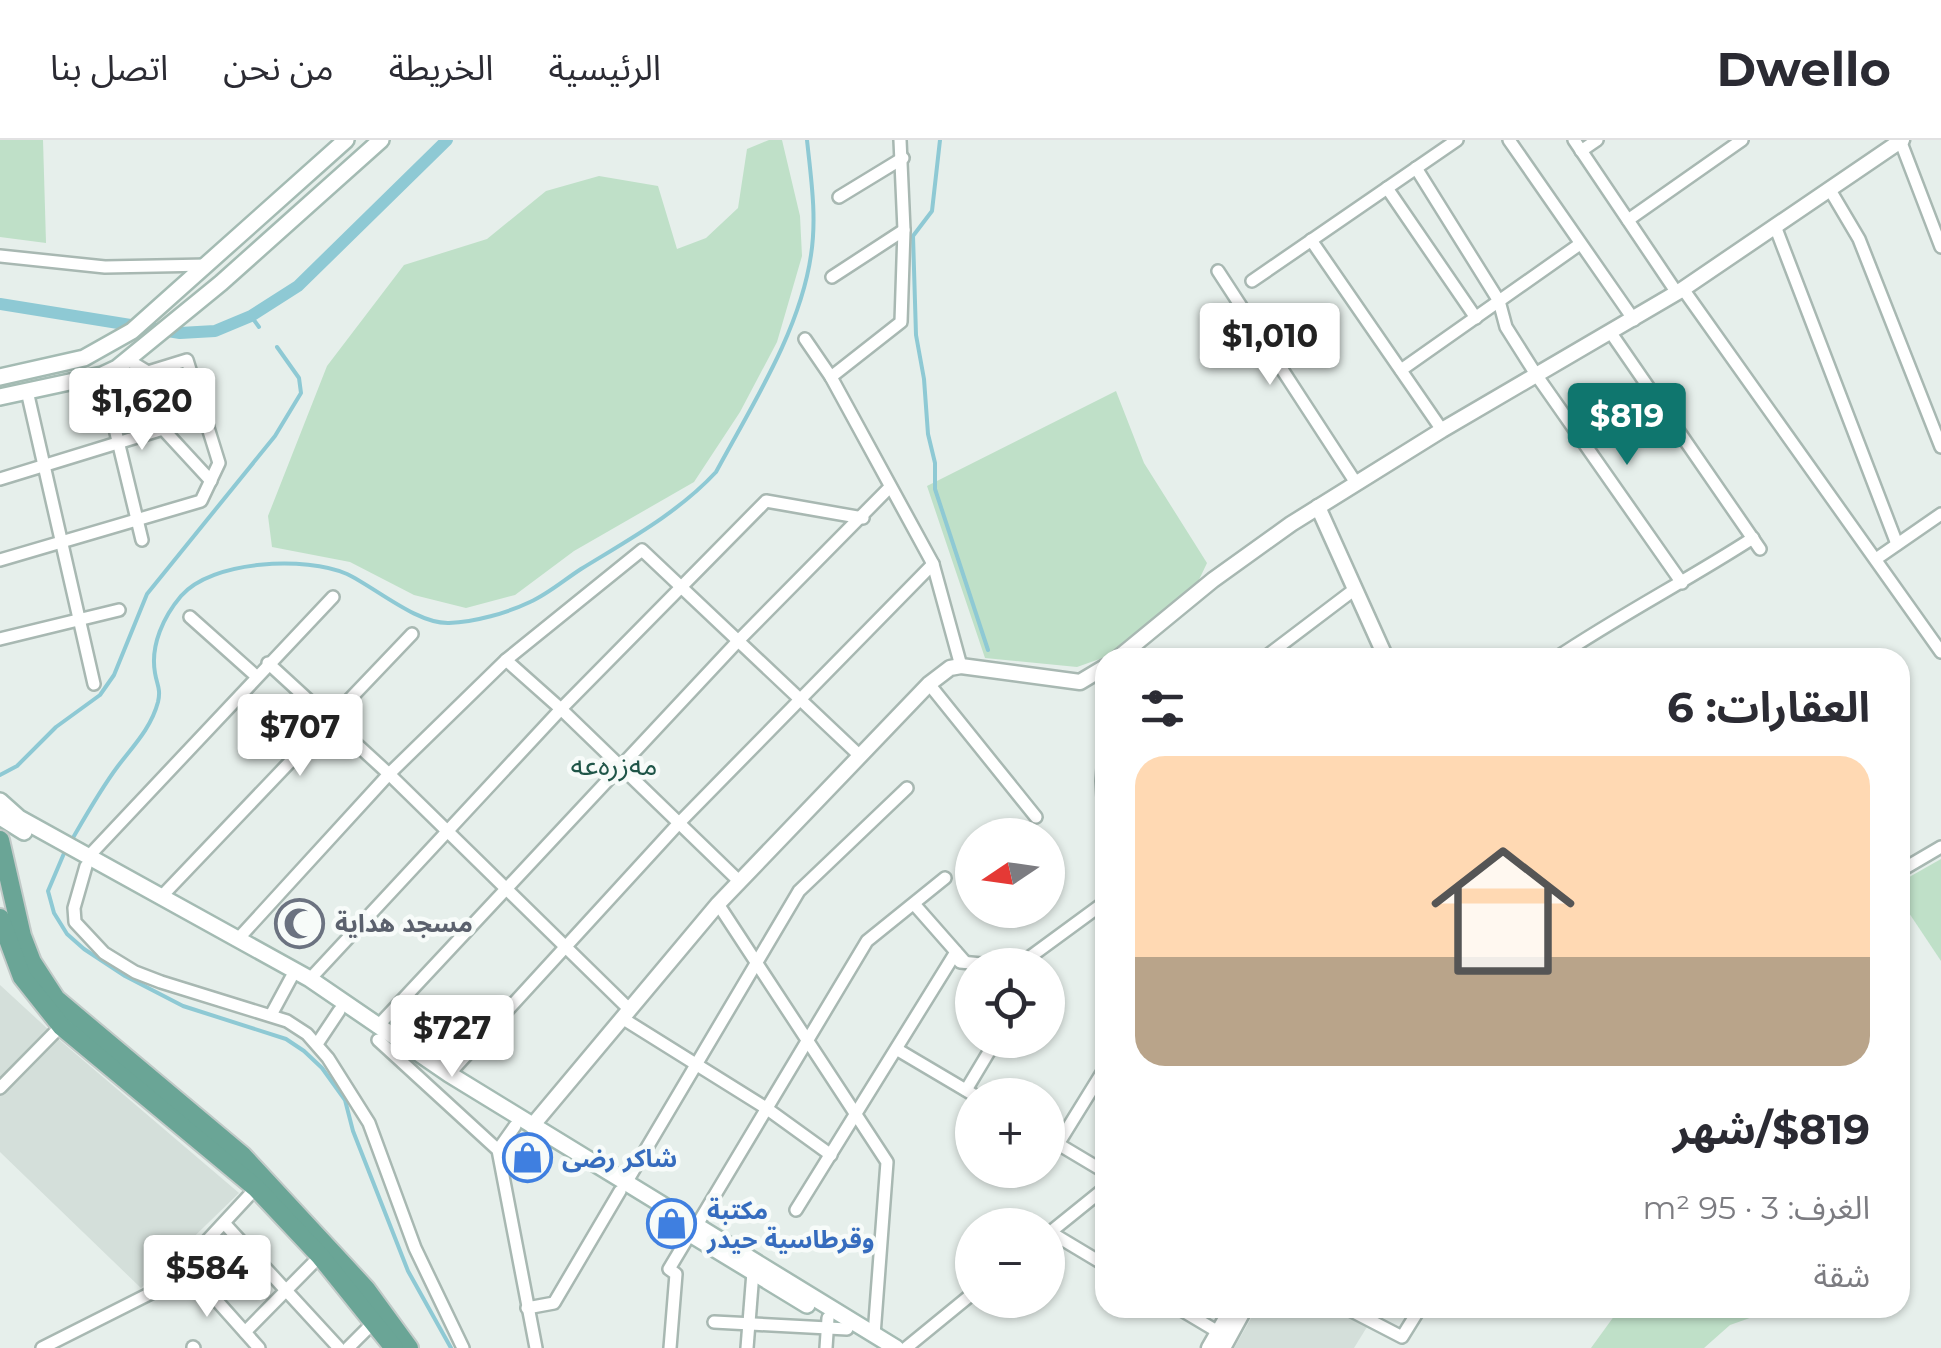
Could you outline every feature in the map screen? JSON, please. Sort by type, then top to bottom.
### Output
[{"type":"main road","points":[[0,377],[94,354],[138,326],[346,140]]},
{"type":"main road","points":[[0,397],[102,376],[128,360],[381,140]]},
{"type":"main road","points":[[94,354],[102,376]]},
{"type":"main road","points":[[0,801],[46,839]]},
{"type":"main road","points":[[0,817],[84,860],[290,978],[338,1011],[532,1126],[623,1187]]},
{"type":"main road","points":[[0,840],[22,936],[32,962],[56,999],[243,1156],[366,1289],[409,1348]]},
{"type":"main road","points":[[84,860],[310,979],[378,1033],[515,1126],[876,1341]]},
{"type":"main road","points":[[0,918],[22,976],[61,1026],[256,1188],[320,1256],[394,1348]]},
{"type":"main road","points":[[694,1230],[828,1323],[896,1348]]},
{"type":"street","points":[[832,378],[901,322],[904,230],[900,140]]},
{"type":"street","points":[[1252,281],[1457,140]]},
{"type":"street","points":[[1508,140],[1634,320]]},
{"type":"street","points":[[1596,140],[1577,145],[1941,652]]},
{"type":"street","points":[[1628,220],[1742,140]]},
{"type":"street","points":[[1130,648],[1226,570],[1318,507],[1442,430],[1634,320],[1901,140],[1941,247]]},
{"type":"street","points":[[839,197],[902,158]]},
{"type":"street","points":[[1416,168],[1498,302],[1506,327],[1537,376],[1682,584]]},
{"type":"street","points":[[1386,188],[1476,318]]},
{"type":"street","points":[[1830,190],[1859,239],[1941,448]]},
{"type":"street","points":[[1775,226],[1898,544]]},
{"type":"street","points":[[832,277],[904,230]]},
{"type":"street","points":[[1311,240],[1442,430]]},
{"type":"street","points":[[1400,370],[1580,244]]},
{"type":"street","points":[[0,256],[105,267],[208,265]]},
{"type":"street","points":[[1218,271],[1356,483]]},
{"type":"street","points":[[1570,648],[1598,629],[1757,544],[1611,333]]},
{"type":"street","points":[[805,339],[832,378],[933,564],[961,666]]},
{"type":"street","points":[[128,360],[148,372],[163,430],[212,482]]},
{"type":"street","points":[[0,560],[201,501],[219,463],[187,360],[148,372]]},
{"type":"street","points":[[102,376],[142,540]]},
{"type":"street","points":[[27,391],[94,684]]},
{"type":"street","points":[[0,478],[163,430]]},
{"type":"street","points":[[536,1348],[498,1150],[378,1033],[620,766],[889,488]]},
{"type":"street","points":[[310,979],[561,709],[766,500],[863,518]]},
{"type":"street","points":[[1318,507],[1382,648]]},
{"type":"street","points":[[1876,559],[1940,517]]},
{"type":"street","points":[[238,939],[388,774],[506,660],[642,550],[859,755]]},
{"type":"street","points":[[449,1074],[680,824],[933,564]]},
{"type":"street","points":[[1277,648],[1355,589]]},
{"type":"street","points":[[333,597],[84,860],[74,908],[75,922],[104,953],[136,972],[271,1015],[297,1026],[317,1044],[369,1123],[415,1248],[464,1348]]},
{"type":"street","points":[[0,638],[119,610]]},
{"type":"street","points":[[190,616],[256,676]]},
{"type":"street","points":[[160,897],[412,634]]},
{"type":"street","points":[[506,660],[740,882]]},
{"type":"street","points":[[268,663],[566,946],[626,1013],[695,1066],[766,1108],[831,1154]]},
{"type":"street","points":[[532,1126],[718,904],[928,684],[950,668],[961,666],[1080,682],[1095,674]]},
{"type":"street","points":[[928,684],[1036,817]]},
{"type":"street","points":[[527,1308],[554,1303],[799,891],[907,788]]},
{"type":"street","points":[[1910,865],[1941,847]]},
{"type":"street","points":[[670,1348],[676,1274],[670,1269],[867,941],[946,878]]},
{"type":"street","points":[[718,904],[886,1162],[876,1341]]},
{"type":"street","points":[[914,904],[955,956]]},
{"type":"street","points":[[1042,948],[1095,909]]},
{"type":"street","points":[[796,1210],[955,962]]},
{"type":"street","points":[[271,1015],[290,978]]},
{"type":"street","points":[[317,1044],[338,1011]]},
{"type":"street","points":[[0,1088],[61,1026]]},
{"type":"street","points":[[898,1050],[955,1083]]},
{"type":"street","points":[[1065,1123],[1095,1082]]},
{"type":"street","points":[[498,1150],[515,1126]]},
{"type":"street","points":[[1065,1149],[1095,1166]]},
{"type":"street","points":[[42,1348],[166,1286],[256,1188]]},
{"type":"street","points":[[1065,1220],[1095,1196]]},
{"type":"street","points":[[224,1223],[339,1348]]},
{"type":"street","points":[[1065,1242],[1095,1259]]},
{"type":"street","points":[[245,1332],[320,1256]]},
{"type":"street","points":[[184,1265],[259,1348]]},
{"type":"street","points":[[748,1348],[753,1272]]},
{"type":"street","points":[[906,1348],[955,1308]]},
{"type":"street","points":[[1193,1318],[1224,1339]]},
{"type":"street","points":[[1209,1348],[1224,1339],[1238,1318]]},
{"type":"street","points":[[1365,1318],[1402,1337],[1414,1318]]},
{"type":"street","points":[[348,1348],[374,1322]]},
{"type":"street","points":[[714,1322],[828,1323],[826,1348]]},
{"type":"shaded area","points":[[0,985],[239,1193],[141,1288],[0,1152]]},
{"type":"shaded area","points":[[1251,1318],[1349,1318],[1367,1327],[1354,1348],[1234,1348]]},
{"type":"green space","points":[[0,140],[43,140],[46,243],[0,237]]},
{"type":"green space","points":[[769,140],[782,140],[800,216],[802,256],[777,342],[740,412],[694,482],[574,551],[515,595],[466,608],[414,595],[350,562],[272,547],[268,516],[327,366],[404,265],[487,239],[546,191],[599,176],[658,186],[677,249],[706,238],[738,208],[747,149]]},
{"type":"green space","points":[[1116,391],[1144,463],[1207,563],[1196,586],[1118,648],[1095,648],[1095,661],[1077,667],[985,658],[927,486]]},
{"type":"green space","points":[[1941,859],[1941,961],[1910,914],[1910,877]]},
{"type":"green space","points":[[1613,1318],[1750,1318],[1730,1325],[1704,1348],[1591,1348]]},
{"type":"waterway","points":[[0,304],[180,333],[215,331],[251,316],[298,286],[447,140]]},
{"type":"waterway","points":[[70,843],[105,784],[151,720],[159,698],[154,662],[160,632],[175,604],[195,584],[236,568],[308,565],[347,574],[424,618],[449,623],[480,619],[543,595],[652,525],[701,487],[716,472],[773,367],[797,312],[811,255],[813,226],[807,140]]},
{"type":"waterway","points":[[940,140],[932,211],[913,236],[916,335],[935,463],[935,489],[988,650]]},
{"type":"waterway","points":[[251,316],[259,327]]},
{"type":"waterway","points":[[0,775],[17,766],[56,727],[100,695],[114,675],[147,594],[275,436],[301,393],[299,378],[277,347]]},
{"type":"waterway","points":[[65,851],[48,891],[54,913],[67,934],[84,949],[183,1006],[286,1039],[322,1068],[345,1100],[353,1131],[408,1271],[451,1348]]},
{"type":"place","name":"مسجد هداية","points":[[300,923]]},
{"type":"place","name":"شاكر رضى","points":[[527,1158]]},
{"type":"place","name":"مكتبة وقرطاسية حيدر","points":[[672,1224]]},
{"type":"district","name":"مەزرەعە","points":[[614,765]]}]
